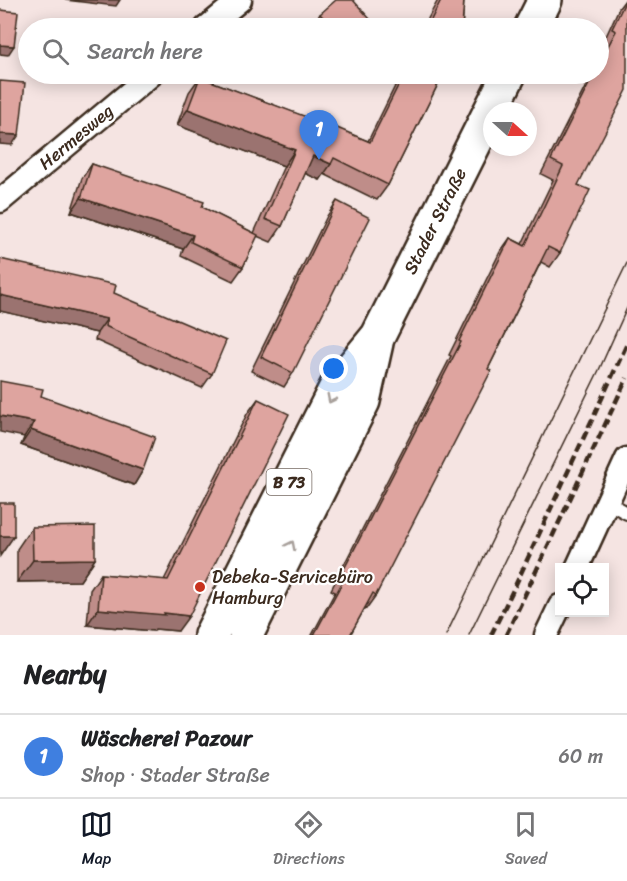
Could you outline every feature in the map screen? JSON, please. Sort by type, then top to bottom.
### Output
[{"type":"main road","points":[[536,18],[545,0]]},
{"type":"main road","name":"Stader Straße","points":[[211,635],[337,386],[378,336],[504,84]]},
{"type":"main road","name":"Stader Straße","points":[[246,635],[363,400],[378,336]]},
{"type":"street","points":[[218,18],[240,0]]},
{"type":"street","name":"Hermesweg","points":[[0,201],[140,84]]},
{"type":"street","points":[[580,563],[617,508],[627,459]]},
{"type":"street","points":[[546,635],[555,616]]},
{"type":"building","points":[[336,0],[353,0],[369,18],[324,18],[320,14]]},
{"type":"building","points":[[441,0],[464,0],[463,18],[432,18]]},
{"type":"building","points":[[627,0],[627,90],[578,185],[590,190],[560,253],[548,247],[488,369],[491,371],[376,595],[373,593],[350,635],[314,635],[344,579],[340,577],[461,342],[459,341],[510,238],[525,246],[563,166],[551,160],[589,84],[609,84],[609,44],[616,31],[612,29]]},
{"type":"building","points":[[0,10],[18,12],[14,46],[0,45]]},
{"type":"building","points":[[0,81],[25,84],[19,135],[0,134]]},
{"type":"building","points":[[197,84],[219,84],[309,118],[309,116],[370,142],[399,84],[438,84],[388,185],[334,158],[331,164],[313,156],[282,226],[265,219],[295,150],[188,109]]},
{"type":"building","points":[[92,164],[204,202],[202,207],[258,235],[243,267],[191,242],[193,235],[81,198]]},
{"type":"building","points":[[337,201],[370,218],[293,373],[261,357]]},
{"type":"building","points":[[0,259],[116,285],[114,293],[226,341],[212,374],[105,326],[107,319],[0,295]]},
{"type":"building","points":[[0,381],[43,389],[41,396],[155,437],[143,470],[31,430],[34,422],[0,416]]},
{"type":"building","points":[[258,399],[289,414],[189,616],[98,609],[101,574],[168,580]]},
{"type":"building","points":[[0,503],[14,503],[14,536],[0,536]]},
{"type":"building","points":[[95,526],[95,559],[33,560],[32,527]]},
{"type":"tram line","points":[[446,635],[627,263]]},
{"type":"tram line","points":[[469,635],[627,308]]},
{"type":"railway","points":[[491,635],[627,344]]},
{"type":"railway","points":[[506,635],[627,378]]},
{"type":"place","name":"Wäscherei Pazour","points":[[319,160]]},
{"type":"place","name":"Debeka-Servicebüro Hamburg","points":[[200,587]]}]
